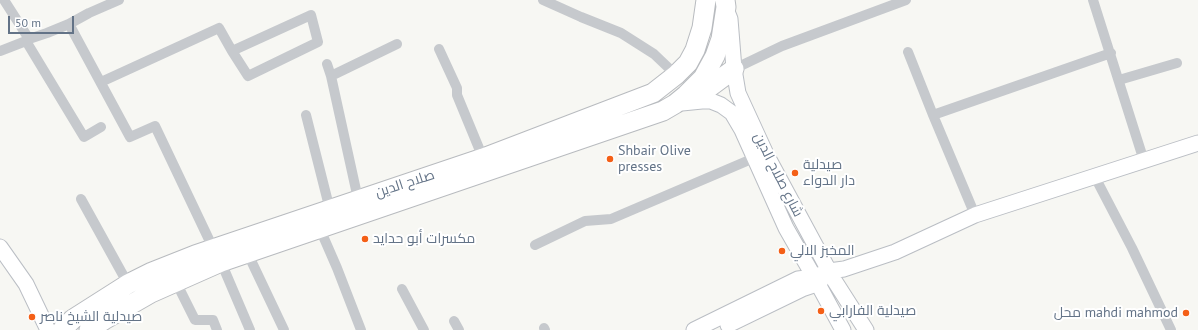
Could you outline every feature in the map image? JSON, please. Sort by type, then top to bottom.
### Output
[{"type":"highway","name":"صلاح الدين","points":[[89,330],[129,305],[176,282],[217,255],[247,252],[328,218],[358,199],[483,158],[653,92],[676,75],[688,63],[695,50],[702,28],[706,0]]},
{"type":"highway","name":"صلاح الدين","points":[[62,330],[73,319],[128,284],[152,272],[217,255],[656,113],[681,100],[703,78],[715,56],[721,39],[726,4]]},
{"type":"highway","points":[[681,100],[707,89],[734,69]]},
{"type":"street","points":[[4,0],[84,137],[101,127]]},
{"type":"street","points":[[0,51],[69,24],[89,13],[119,0]]},
{"type":"street","points":[[543,0],[621,33],[654,54],[676,75]]},
{"type":"street","points":[[734,69],[782,46],[906,0]]},
{"type":"street","points":[[1093,0],[1144,161]]},
{"type":"street","name":"شارع صلاح الدين","points":[[726,4],[730,19],[734,69],[738,93],[766,154],[832,276],[866,330]]},
{"type":"street","points":[[101,82],[219,28],[232,51],[248,76],[318,42],[311,15],[232,51]]},
{"type":"street","points":[[69,24],[130,137],[155,126],[217,255],[250,330]]},
{"type":"street","points":[[332,76],[397,44]]},
{"type":"street","points":[[439,49],[457,88],[457,95],[483,158]]},
{"type":"street","points":[[908,52],[975,215]]},
{"type":"street","points":[[933,115],[1111,53]]},
{"type":"street","points":[[1119,80],[1177,63]]},
{"type":"street","points":[[327,64],[332,76],[358,199]]},
{"type":"street","name":"شارع صلاح الدين","points":[[681,100],[717,103],[732,113],[742,130],[786,228],[843,330]]},
{"type":"street","points":[[306,115],[337,268],[361,330]]},
{"type":"street","points":[[694,330],[798,280],[816,280],[832,276],[851,276],[880,266],[979,220],[1080,188],[1144,161],[1198,143]]},
{"type":"street","points":[[832,276],[844,269],[895,252],[975,215],[1123,173],[1198,149]]},
{"type":"street","points":[[534,245],[586,221],[612,219],[754,158]]},
{"type":"street","points":[[1097,180],[1132,248],[1171,330]]},
{"type":"street","points":[[81,199],[128,284]]},
{"type":"street","points":[[0,247],[26,284],[48,330]]},
{"type":"street","points":[[247,252],[284,330]]},
{"type":"street","points":[[718,330],[802,289],[816,280]]},
{"type":"street","points":[[176,282],[195,320],[213,320],[217,330]]},
{"type":"street","points":[[402,288],[424,330]]},
{"type":"place","name":"Shbair Olive presses","points":[[610,159]]},
{"type":"place","name":"صيدلية دار الدواء","points":[[795,173]]},
{"type":"place","name":"مكسرات أبو حدايد","points":[[365,239]]},
{"type":"place","name":"المخبز الالي","points":[[782,251]]},
{"type":"place","name":"صيدلية الفارابي","points":[[821,311]]},
{"type":"place","name":"محل mahdi mahmod","points":[[1186,313]]},
{"type":"place","name":"صيدلية الشيخ ناصر","points":[[32,317]]}]
